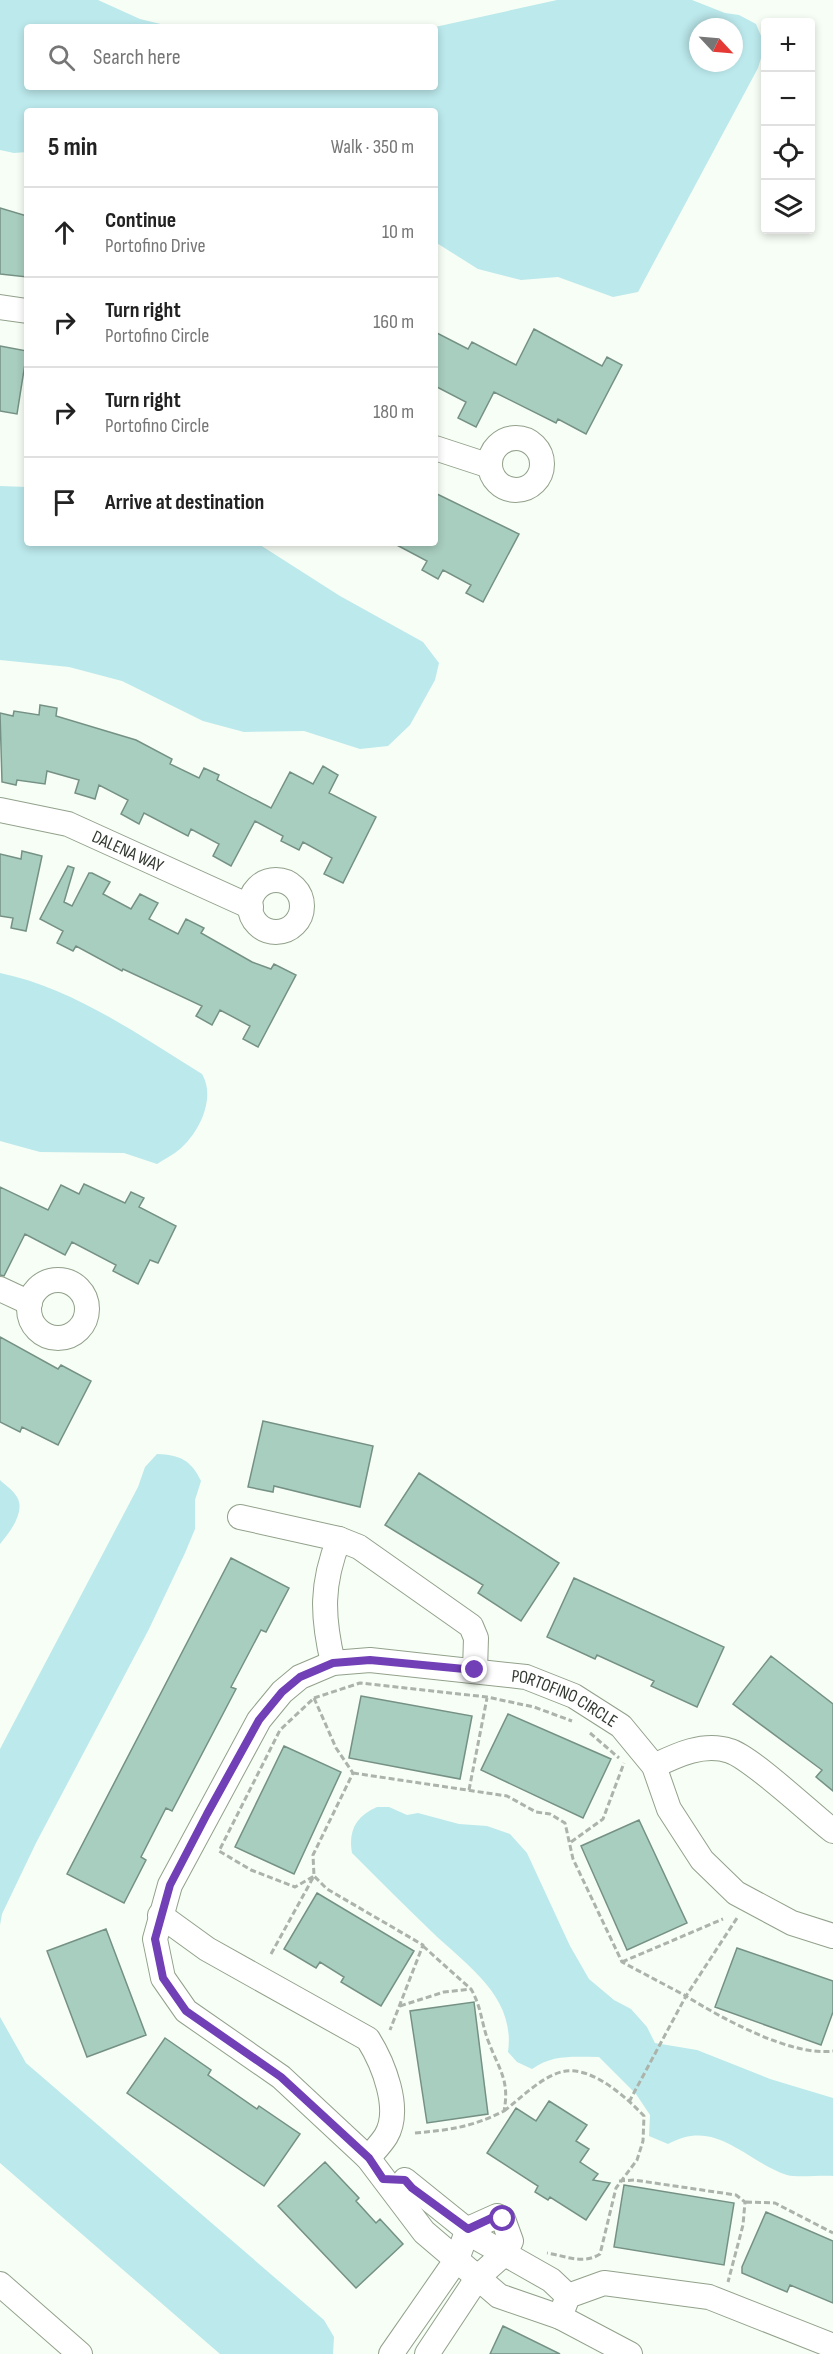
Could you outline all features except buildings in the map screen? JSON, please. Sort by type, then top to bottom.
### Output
[{"type":"street","points":[[0,307],[24,311]]},
{"type":"street","points":[[438,449],[490,466]]},
{"type":"street","name":"DALENA WAY","points":[[0,810],[68,824],[251,907]]},
{"type":"street","points":[[0,1289],[30,1303]]},
{"type":"street","points":[[240,1517],[339,1539],[359,1547],[471,1626],[476,1638],[475,1670]]},
{"type":"street","points":[[333,1663],[323,1607],[332,1558],[339,1539]]},
{"type":"street","name":"PORTOFINO CIRCLE","points":[[480,2278],[424,2232],[394,2180],[281,2077],[186,2011],[163,1978],[155,1939],[170,1885],[259,1720],[282,1692],[300,1677],[333,1663],[370,1660],[526,1677],[574,1696],[621,1726],[654,1766],[669,1809],[702,1860],[736,1893],[792,1923],[833,1936]]},
{"type":"street","points":[[654,1766],[687,1751],[730,1751],[748,1762],[833,1831]]},
{"type":"street","points":[[160,1915],[207,1949],[368,2039],[380,2058],[388,2082],[392,2117],[387,2135],[369,2158]]},
{"type":"street","points":[[394,2180],[422,2178],[435,2186],[456,2208],[466,2227],[477,2238],[551,2280],[564,2306]]},
{"type":"street","points":[[391,2354],[457,2259],[466,2227]]},
{"type":"street","points":[[427,2354],[480,2278],[504,2254]]},
{"type":"street","points":[[480,2278],[509,2282],[564,2306],[630,2354]]},
{"type":"street","points":[[564,2306],[604,2283],[709,2297],[833,2346]]},
{"type":"street","points":[[0,2284],[80,2354]]},
{"type":"path","points":[[314,1876],[295,1887],[251,1870],[219,1851],[280,1731],[314,1698],[360,1683],[487,1697],[534,1707],[580,1724]]},
{"type":"path","points":[[469,1790],[487,1697]]},
{"type":"path","points":[[314,1698],[336,1748],[352,1773],[507,1796],[536,1812],[550,1814],[565,1823],[573,1859],[622,1962],[749,2032],[819,2052],[833,2051]]},
{"type":"path","points":[[571,1842],[603,1819],[624,1763],[589,1732]]},
{"type":"path","points":[[271,1954],[314,1876],[313,1855],[352,1773]]},
{"type":"path","points":[[314,1876],[327,1889],[423,1945],[471,1989],[480,2004],[488,2042],[501,2069],[507,2093],[504,2111]]},
{"type":"path","points":[[631,2100],[686,1996],[738,1916]]},
{"type":"path","points":[[622,1962],[723,1920]]},
{"type":"path","points":[[390,2030],[423,1945]]},
{"type":"path","points":[[399,2006],[444,1992],[471,1989]]},
{"type":"path","points":[[415,2133],[456,2130],[504,2111],[548,2078],[566,2071],[593,2076],[631,2100],[644,2116],[643,2141],[637,2160],[619,2181],[600,2254],[592,2259],[579,2260],[544,2252]]},
{"type":"path","points":[[619,2181],[634,2180],[736,2195],[745,2202],[775,2204],[833,2233]]},
{"type":"path","points":[[730,2277],[743,2225],[745,2202]]},
{"type":"water","points":[[0,0],[98,0],[140,19],[161,24],[24,24],[24,90],[438,90],[438,26],[557,0],[692,0],[725,13],[739,15],[756,24],[761,36],[761,58],[758,68],[638,292],[613,297],[558,277],[521,280],[478,269],[438,244],[438,108],[24,108],[24,152],[0,150]]},
{"type":"water","points":[[0,486],[24,487],[24,546],[262,546],[340,596],[423,642],[439,663],[435,680],[410,725],[388,746],[360,749],[304,731],[244,732],[203,721],[122,681],[69,667],[0,660]]},
{"type":"water","points":[[0,973],[54,990],[105,1014],[202,1074],[207,1093],[204,1114],[187,1142],[157,1164],[124,1153],[40,1152],[0,1141]]},
{"type":"water","points":[[157,1454],[178,1457],[189,1463],[201,1481],[195,1500],[195,1529],[149,1629],[36,1843],[2,1914],[0,1925],[0,1749],[138,1487],[145,1467]]},
{"type":"water","points":[[0,1480],[17,1497],[19,1509],[15,1522],[0,1544]]},
{"type":"water","points":[[377,1807],[389,1807],[407,1815],[418,1813],[459,1824],[487,1826],[510,1834],[527,1853],[570,1946],[589,1979],[614,2000],[631,2009],[647,2027],[655,2043],[697,2050],[770,2079],[833,2098],[833,2176],[787,2175],[716,2138],[701,2135],[685,2137],[668,2144],[649,2136],[650,2115],[636,2094],[599,2057],[556,2059],[532,2069],[517,2062],[508,2052],[508,2032],[504,2014],[486,1983],[352,1853],[351,1838],[355,1825],[364,1815]]},
{"type":"water","points":[[0,2017],[26,2063],[324,2320],[334,2337],[333,2354],[220,2354],[0,2163]]},
{"type":"route","points":[[475,1670],[370,1660],[333,1663],[300,1677],[282,1692],[259,1720],[170,1885],[155,1939],[163,1978],[186,2011],[281,2077],[369,2158],[383,2179],[405,2180],[412,2188],[468,2229],[496,2216],[503,2219]]}]
